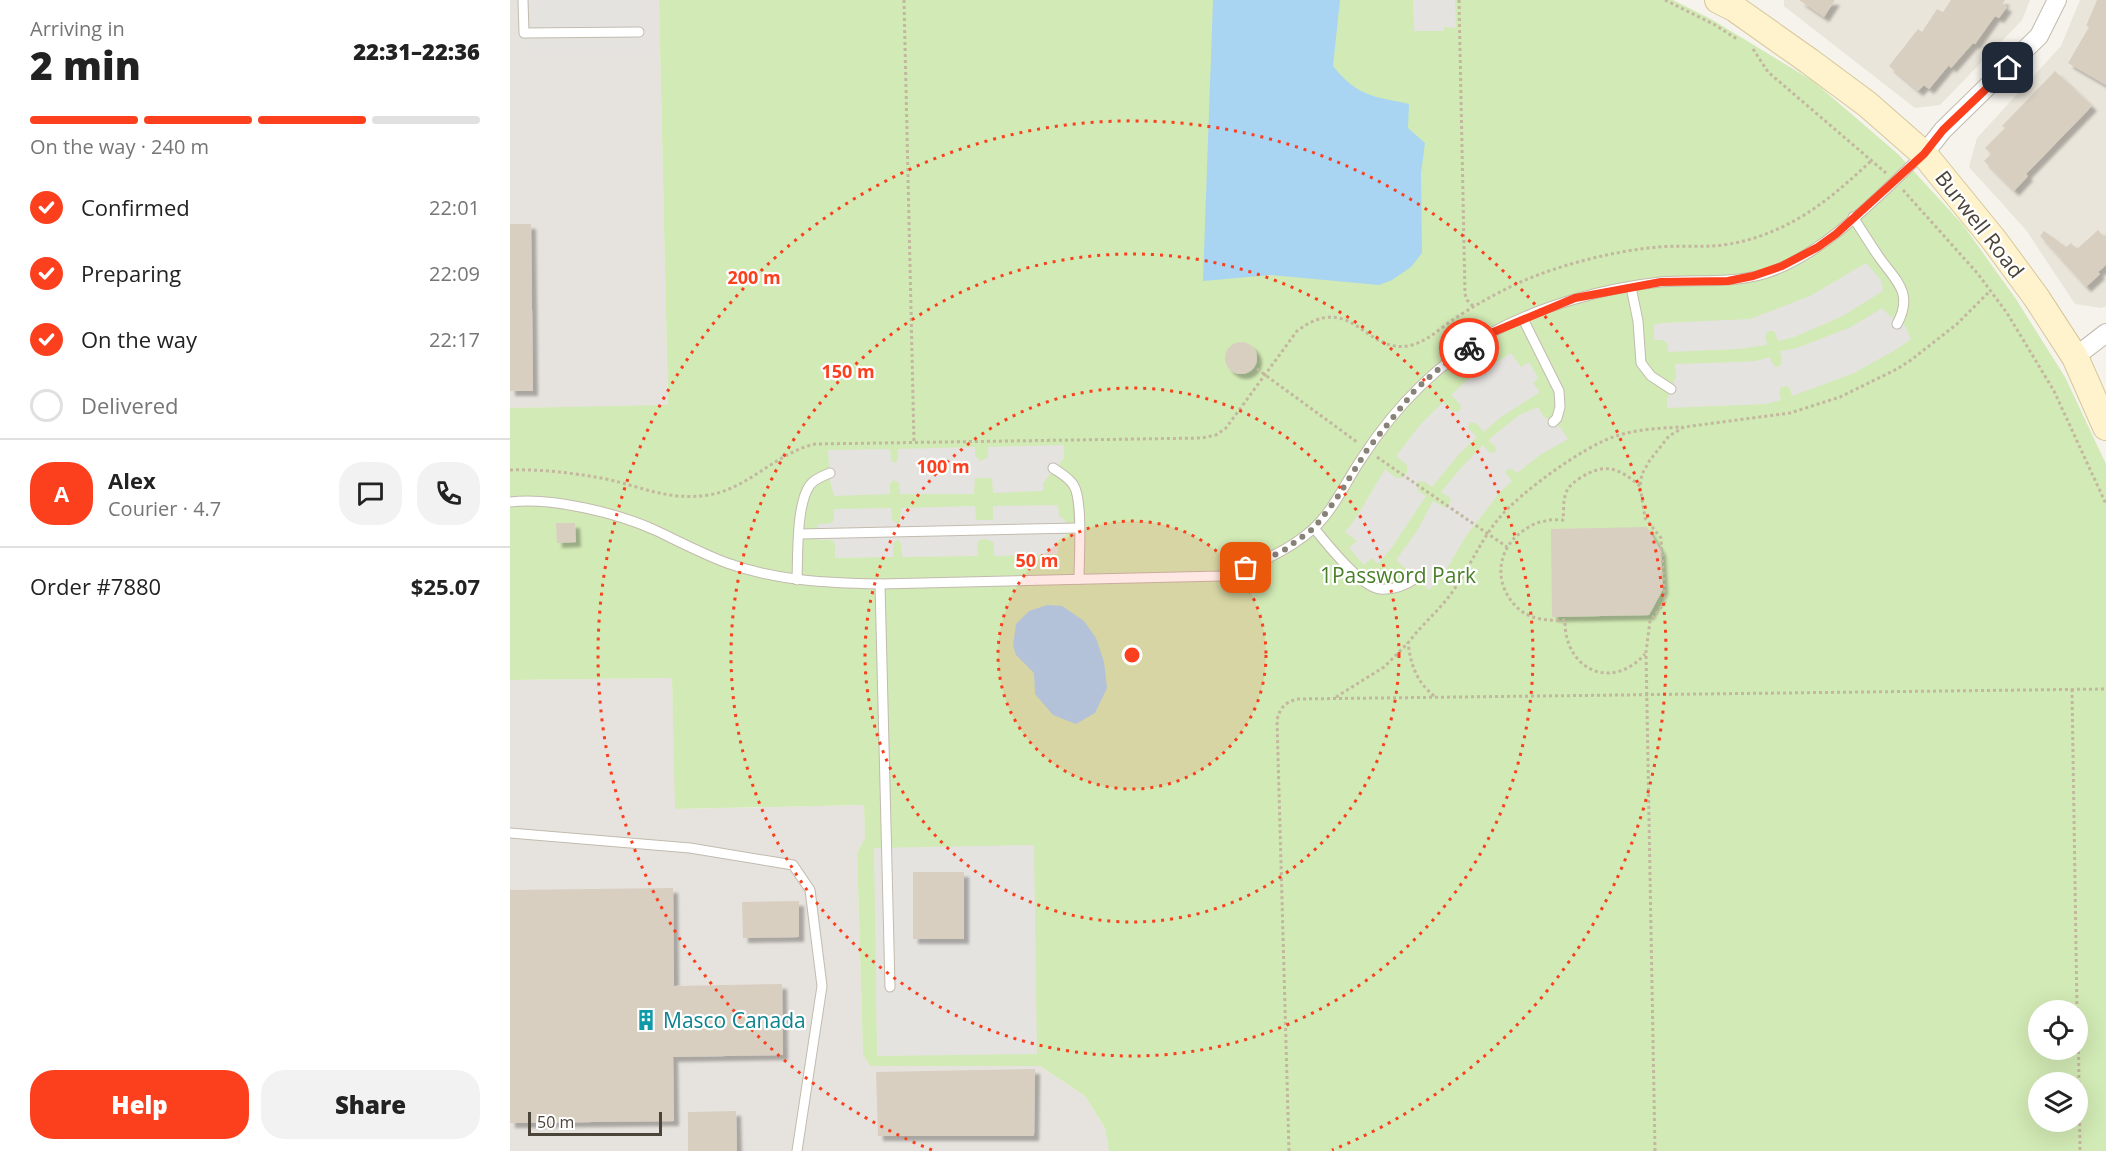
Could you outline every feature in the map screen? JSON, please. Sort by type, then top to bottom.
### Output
[{"type":"main road","name":"Burwell Road","points":[[1730,3],[1867,104],[1924,154],[2036,297],[2075,357],[2106,427]]},
{"type":"street","points":[[1924,154],[1943,130],[2039,36],[2057,0]]},
{"type":"street","points":[[2075,357],[2106,333]]},
{"type":"lane","points":[[524,0],[524,33],[639,32]]},
{"type":"lane","points":[[510,502],[553,504],[591,510],[655,530],[727,563],[765,575],[797,580],[880,584],[1221,576],[1268,559],[1298,541],[1314,528],[1335,501],[1367,450],[1415,390],[1442,366],[1491,333],[1575,298],[1661,282],[1728,281],[1766,273],[1818,247],[1836,234],[1924,154]]},
{"type":"lane","points":[[1853,218],[1880,259],[1896,277],[1903,294],[1905,310],[1897,324]]},
{"type":"lane","points":[[1631,286],[1638,321],[1641,363],[1651,376],[1671,389]]},
{"type":"lane","points":[[1522,319],[1559,391],[1560,407],[1557,418],[1553,422]]},
{"type":"lane","points":[[1053,468],[1074,486],[1078,501],[1079,579]]},
{"type":"lane","points":[[797,580],[799,534],[806,491],[811,483],[830,473]]},
{"type":"lane","points":[[799,534],[1078,528]]},
{"type":"lane","points":[[1314,528],[1346,564],[1362,579],[1378,589],[1399,587],[1416,578]]},
{"type":"lane","points":[[880,584],[890,987]]},
{"type":"lane","points":[[510,833],[690,848],[792,865],[810,890],[822,986],[796,1151]]},
{"type":"path","points":[[904,0],[914,442]]},
{"type":"path","points":[[1459,0],[1465,294],[1474,307]]},
{"type":"path","points":[[1665,0],[1741,41]]},
{"type":"path","points":[[1749,46],[1768,72],[1894,181],[1948,239],[1990,291],[2007,313],[2054,391],[2106,504]]},
{"type":"path","points":[[510,470],[579,475],[608,480],[660,495],[709,495],[752,478],[782,456],[815,444],[1202,438],[1216,435],[1227,428],[1297,331],[1310,322],[1325,317],[1340,317],[1353,322],[1377,339],[1394,346],[1413,345],[1431,336],[1474,307],[1530,278],[1588,258],[1651,248],[1715,246],[1747,240],[1773,231],[1802,217],[1830,198],[1872,160]]},
{"type":"path","points":[[1334,698],[1384,667],[1408,643],[1454,590],[1500,517],[1528,491],[1588,450],[1613,437],[1634,432],[1790,413],[1840,397],[1911,360],[1958,324],[1990,291]]},
{"type":"path","points":[[1257,369],[1367,450],[1507,547]]},
{"type":"path","points":[[1655,1151],[1646,652],[1650,621],[1665,602],[1661,538],[1645,518],[1640,486],[1642,474],[1658,448],[1669,436],[1684,427]]},
{"type":"path","points":[[1640,486],[1624,473],[1609,468],[1596,469],[1571,484],[1564,497],[1563,520],[1544,520],[1528,526],[1507,547],[1500,571],[1502,585],[1521,611],[1550,621],[1565,620],[1565,633],[1570,650],[1579,662],[1591,670],[1605,673],[1624,670],[1637,662],[1646,652]]},
{"type":"path","points":[[1408,643],[1412,669],[1424,687],[1435,697]]},
{"type":"path","points":[[2072,689],[2078,1000]]},
{"type":"path","points":[[1289,1151],[1277,720],[1284,705],[1288,702],[1296,699],[1334,698],[2106,689]]},
{"type":"path","points":[[2079,1060],[2080,1151]]},
{"type":"shaded area","points":[[510,0],[659,0],[668,406],[510,408]]},
{"type":"shaded area","points":[[524,0],[651,0],[651,53],[524,54]]},
{"type":"shaded area","points":[[1413,0],[1455,0],[1456,28],[1444,27],[1444,31],[1414,31]]},
{"type":"shaded area","points":[[1784,0],[2030,0],[2022,20],[1940,105],[1915,108],[1784,6]]},
{"type":"shaded area","points":[[2080,0],[2106,0],[2106,306],[2102,308],[2075,304],[2026,230],[1969,167],[1977,138],[2061,46]]},
{"type":"shaded area","points":[[1866,263],[1881,280],[1883,291],[1841,317],[1794,337],[1778,341],[1773,331],[1768,331],[1765,336],[1767,345],[1738,349],[1668,352],[1668,344],[1663,340],[1654,340],[1654,325],[1750,319],[1810,296]]},
{"type":"shaded area","points":[[1882,308],[1905,326],[1911,339],[1854,373],[1792,396],[1790,388],[1781,387],[1779,394],[1781,400],[1766,404],[1667,408],[1667,400],[1676,377],[1675,364],[1756,361],[1770,357],[1776,367],[1780,366],[1782,362],[1780,351],[1797,348],[1851,327]]},
{"type":"shaded area","points":[[1511,353],[1521,367],[1529,362],[1538,378],[1533,383],[1540,392],[1501,417],[1484,432],[1476,423],[1470,423],[1467,427],[1477,437],[1460,453],[1432,487],[1425,482],[1419,481],[1416,484],[1418,491],[1426,496],[1378,564],[1372,558],[1364,565],[1349,548],[1357,541],[1345,532],[1385,469],[1396,478],[1402,478],[1407,473],[1407,465],[1396,456],[1420,425],[1443,402],[1452,411],[1458,412],[1461,409],[1460,404],[1451,395],[1466,381]]},
{"type":"shaded area","points":[[1538,407],[1543,416],[1560,427],[1568,439],[1540,455],[1517,473],[1512,469],[1506,470],[1506,474],[1512,481],[1500,492],[1466,536],[1442,577],[1429,590],[1396,560],[1417,531],[1433,501],[1445,508],[1449,504],[1451,500],[1449,497],[1441,492],[1459,470],[1483,445],[1490,453],[1496,452],[1495,446],[1488,440],[1519,415]]},
{"type":"shaded area","points":[[1064,445],[1064,458],[1043,483],[1043,491],[993,493],[992,478],[975,478],[974,494],[900,494],[899,483],[894,480],[890,484],[890,494],[834,496],[830,481],[828,450],[890,449],[891,461],[894,463],[898,460],[898,449],[975,447],[975,456],[981,461],[988,457],[988,447]]},
{"type":"shaded area","points":[[1058,505],[1059,516],[1065,520],[1066,536],[1058,540],[1058,554],[994,556],[994,543],[986,539],[980,540],[977,544],[978,556],[902,557],[901,544],[898,539],[893,543],[893,557],[835,558],[835,544],[832,540],[818,540],[818,524],[832,523],[834,509],[891,508],[892,520],[898,524],[901,508],[975,506],[976,520],[993,520],[993,506]]},
{"type":"shaded area","points":[[672,678],[676,809],[864,805],[865,838],[857,853],[863,1054],[870,1066],[1040,1066],[1085,1096],[1105,1128],[1109,1151],[510,1151],[510,680]]},
{"type":"shaded area","points":[[1034,845],[1037,1054],[877,1056],[874,848]]},
{"type":"green space","name":"1Password Park","points":[[659,0],[1673,0],[1711,19],[1813,81],[1898,154],[1963,225],[2016,299],[2065,377],[2106,464],[2106,1151],[1109,1151],[1105,1128],[1085,1096],[1040,1066],[870,1066],[863,1054],[857,853],[865,838],[864,805],[675,809],[672,678],[510,680],[510,408],[668,405]]},
{"type":"water","points":[[1213,0],[1340,0],[1333,66],[1350,84],[1367,94],[1409,104],[1408,128],[1425,143],[1421,173],[1422,253],[1411,267],[1392,280],[1379,285],[1271,275],[1203,281]]},
{"type":"water","points":[[1047,605],[1062,606],[1084,621],[1096,638],[1104,662],[1107,688],[1095,713],[1076,724],[1053,715],[1035,694],[1034,673],[1016,655],[1013,646],[1016,624],[1029,611]]},
{"type":"building","points":[[1799,0],[1835,0],[1824,17]]},
{"type":"building","points":[[1951,0],[2005,0],[2002,4],[2007,7],[1999,18],[1995,16],[1975,44],[1973,43],[1951,68],[1949,65],[1929,89],[1924,85],[1918,91],[1889,66],[1918,29],[1922,32],[1937,9],[1943,12]]},
{"type":"building","points":[[2097,0],[2106,0],[2106,85],[2068,63],[2089,27],[2086,26]]},
{"type":"building","points":[[2055,71],[2092,106],[2026,174],[2028,176],[2014,191],[1984,161],[1991,154],[1985,148],[2005,128],[2002,126]]},
{"type":"building","points":[[510,224],[531,224],[533,391],[510,391]]},
{"type":"building","points":[[2098,230],[2106,239],[2106,265],[2086,287],[2040,236],[2044,231],[2066,247],[2071,243],[2077,249]]},
{"type":"building","points":[[1241,342],[1252,347],[1257,358],[1252,369],[1241,374],[1230,369],[1225,358],[1230,347]]},
{"type":"building","points":[[556,523],[575,523],[576,542],[557,543]]},
{"type":"building","points":[[1647,527],[1661,551],[1663,589],[1649,615],[1552,617],[1551,529]]},
{"type":"building","points":[[913,872],[964,872],[964,939],[913,939]]},
{"type":"building","name":"Masco Canada","points":[[673,888],[674,986],[782,984],[783,1055],[673,1057],[674,1121],[510,1123],[510,890]]},
{"type":"building","points":[[799,901],[799,937],[743,938],[742,902]]},
{"type":"building","points":[[1035,1069],[1034,1136],[878,1136],[876,1072]]},
{"type":"building","points":[[736,1111],[737,1151],[688,1151],[688,1112]]},
{"type":"way so far","points":[[1246,568],[1283,551],[1314,528],[1335,501],[1367,450],[1415,390],[1442,366],[1469,348]]},
{"type":"place","name":"Masco Canada","points":[[646,1020]]},
{"type":"route","points":[[1469,348],[1491,333],[1575,298],[1661,282],[1728,281],[1766,273],[1782,266],[1818,247],[1874,201],[1924,154],[1943,130],[2008,68]]}]
